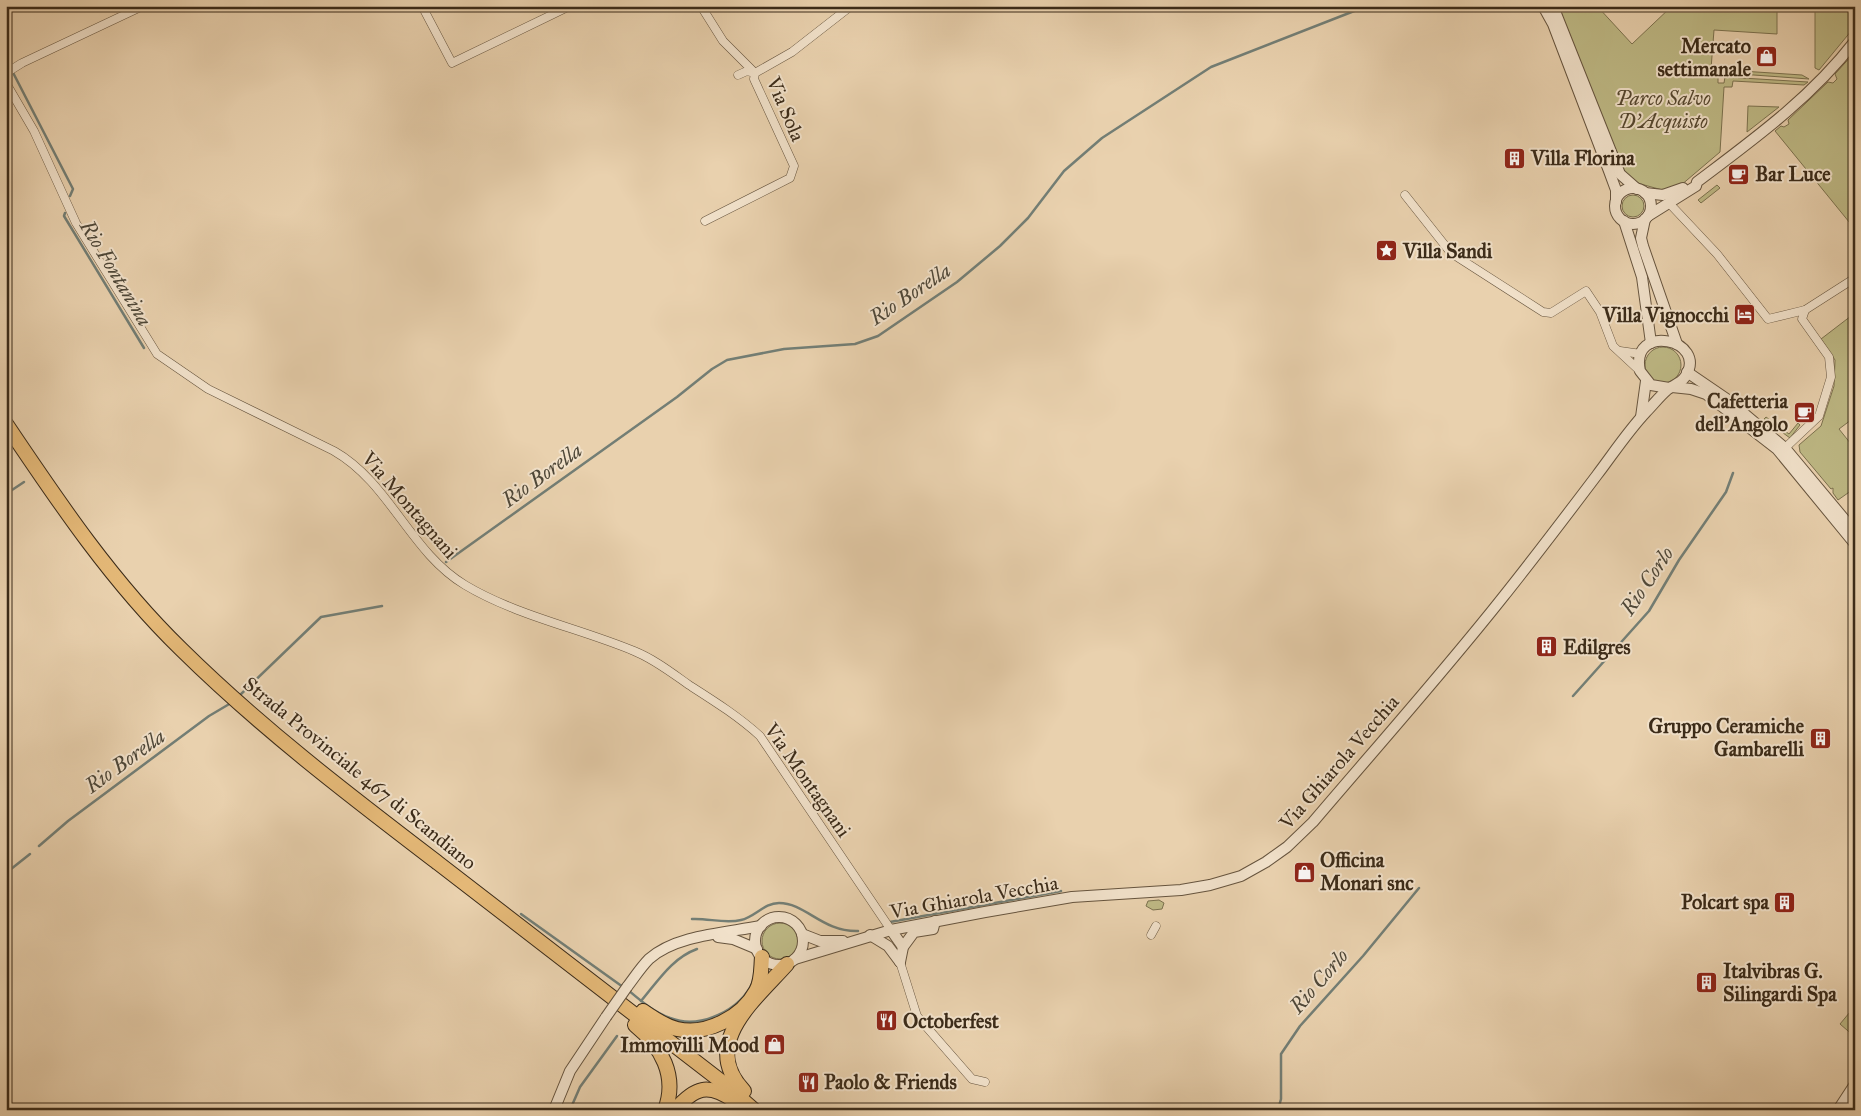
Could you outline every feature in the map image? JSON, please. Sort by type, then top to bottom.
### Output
[{"type":"highway","name":"Strada Provinciale 467 di Scandiano","points":[[6,424],[76,527],[137,602],[180,648],[256,720],[324,775],[541,942],[748,1107]]},
{"type":"highway","points":[[541,942],[654,1018],[677,1029],[699,1029],[713,1026],[726,1021],[741,1010],[756,992],[760,981],[759,953]]},
{"type":"highway","points":[[541,942],[599,997],[646,1035],[659,1050],[665,1060],[670,1078],[670,1091],[665,1110]]},
{"type":"highway","points":[[762,1110],[732,1078],[726,1062],[726,1048],[730,1034],[738,1020],[791,961]]},
{"type":"highway","points":[[675,1110],[692,1093],[704,1089],[719,1090],[748,1107]]},
{"type":"street","points":[[10,71],[142,6]]},
{"type":"street","points":[[422,6],[452,63],[570,6]]},
{"type":"street","points":[[701,6],[723,41],[754,73]]},
{"type":"street","name":"Via Sola","points":[[705,221],[790,178],[794,166],[754,79],[754,73],[792,52],[851,6]]},
{"type":"street","points":[[1543,6],[1553,24],[1610,171],[1616,190],[1617,213],[1624,221],[1642,277],[1651,343]]},
{"type":"street","points":[[1553,6],[1620,174],[1641,191],[1651,205],[1642,238],[1643,246],[1677,344],[1687,355],[1687,372],[1681,382],[1670,388]]},
{"type":"street","points":[[1624,221],[1635,224],[1696,186],[1696,182],[1800,101],[1825,77],[1855,41]]},
{"type":"street","points":[[738,75],[747,71],[754,73]]},
{"type":"street","name":"Via Montagnani","points":[[6,83],[34,131],[76,223],[157,354],[208,389],[353,462],[374,483],[441,569],[465,585],[494,600],[645,656],[743,721],[760,736],[891,930]]},
{"type":"street","points":[[1616,202],[1624,192],[1641,191],[1663,195],[1679,190],[1693,180],[1696,182]]},
{"type":"street","points":[[1405,195],[1451,253],[1542,312],[1551,313],[1586,291],[1600,312],[1610,342],[1640,371],[1646,381],[1657,388],[1691,389],[1706,394],[1777,449],[1855,544]]},
{"type":"street","points":[[1669,203],[1709,244],[1768,319],[1805,310],[1855,278]]},
{"type":"street","points":[[1785,448],[1819,416],[1831,377],[1829,357],[1802,319],[1805,310]]},
{"type":"street","points":[[1640,371],[1641,354],[1651,343],[1664,340],[1677,344]]},
{"type":"street","points":[[1620,351],[1641,354]]},
{"type":"street","points":[[1687,372],[1728,400],[1785,448],[1855,532]]},
{"type":"street","name":"Via Ghiarola Vecchia","points":[[1641,417],[1646,381]]},
{"type":"street","name":"Via Ghiarola Vecchia","points":[[712,936],[733,939],[759,953],[773,964],[791,961],[870,935],[935,921],[1072,897],[1193,888],[1241,876],[1266,862],[1287,847],[1313,822],[1502,599],[1641,417],[1670,388]]},
{"type":"street","name":"Via Ghiarola Vecchia","points":[[554,1110],[570,1071],[627,987],[647,961],[671,944],[689,938],[712,936],[760,926],[771,918],[784,917],[795,923],[802,934],[820,941],[852,940]]},
{"type":"street","points":[[900,962],[903,947],[914,932],[933,929],[935,921]]},
{"type":"street","points":[[759,953],[755,939],[760,926]]},
{"type":"street","points":[[1151,935],[1156,926]]},
{"type":"street","points":[[888,946],[891,930]]},
{"type":"street","points":[[891,930],[903,947]]},
{"type":"street","points":[[791,961],[802,947],[802,934]]},
{"type":"street","points":[[870,935],[888,946],[900,962],[917,1016],[972,1079],[985,1082]]},
{"type":"street","points":[[1838,1110],[1855,1084]]},
{"type":"green space","name":"Parco Salvo D’Acquisto","points":[[1558,6],[1597,6],[1632,44],[1672,6],[1777,6],[1777,34],[1714,30],[1711,69],[1802,75],[1809,79],[1712,72],[1711,76],[1718,76],[1718,83],[1724,83],[1725,77],[1808,82],[1804,85],[1733,81],[1732,87],[1724,87],[1720,152],[1680,186],[1666,191],[1637,183],[1624,171]]},
{"type":"green space","points":[[1815,6],[1849,6],[1853,17],[1852,30],[1819,70],[1815,68]]},
{"type":"green space","points":[[1855,52],[1854,228],[1775,131],[1781,126],[1784,127],[1789,124],[1788,120],[1828,82],[1833,83],[1837,79],[1835,74]]},
{"type":"green space","points":[[1748,106],[1779,107],[1747,132]]},
{"type":"green space","points":[[1717,185],[1720,188],[1701,203],[1698,200]]},
{"type":"green space","points":[[1633,195],[1641,198],[1644,206],[1641,214],[1633,217],[1625,214],[1622,206],[1625,198]]},
{"type":"green space","points":[[1851,316],[1855,321],[1855,417],[1839,429],[1855,449],[1855,488],[1838,500],[1833,493],[1833,488],[1831,489],[1800,452],[1799,445],[1821,426],[1834,386],[1835,360],[1821,339]]},
{"type":"green space","points":[[1663,347],[1676,352],[1681,365],[1676,378],[1663,383],[1650,378],[1645,365],[1650,352]]},
{"type":"green space","points":[[1766,417],[1789,434],[1798,423],[1800,425],[1790,438],[1764,419]]},
{"type":"green space","points":[[1159,900],[1164,903],[1162,909],[1153,910],[1146,906],[1148,901]]},
{"type":"green space","points":[[780,923],[787,924],[793,928],[797,934],[797,948],[793,954],[787,958],[780,959],[773,958],[767,954],[763,948],[762,941],[763,934],[767,928],[773,924]]},
{"type":"green space","points":[[1855,1006],[1855,1037],[1840,1024]]},
{"type":"waterway","name":"Rio Borella","points":[[446,562],[727,360],[784,349],[855,344],[878,336],[957,282],[1000,246],[1028,218],[1064,171],[1102,138],[1211,67],[1367,6]]},
{"type":"waterway","name":"Rio Fontanina","points":[[6,59],[73,189],[70,196]]},
{"type":"waterway","name":"Rio Fontanina","points":[[65,213],[64,216],[144,348]]},
{"type":"waterway","name":"Rio Corlo","points":[[1573,696],[1649,611],[1679,560],[1726,492],[1733,473]]},
{"type":"waterway","name":"Rio Fontanina","points":[[6,494],[24,482]]},
{"type":"waterway","name":"Rio Borella","points":[[239,696],[321,617],[382,606]]},
{"type":"waterway","name":"Rio Borella","points":[[39,846],[68,821],[209,716],[231,703]]},
{"type":"waterway","name":"Rio Borella","points":[[6,873],[30,854]]},
{"type":"waterway","name":"Rio Corlo","points":[[1278,1110],[1281,1099],[1281,1054],[1300,1026],[1363,956],[1419,888]]},
{"type":"waterway","points":[[890,922],[1061,891]]},
{"type":"waterway","points":[[692,919],[741,920],[769,905],[779,903],[789,904],[834,927],[858,931]]},
{"type":"waterway","points":[[521,914],[623,987]]},
{"type":"waterway","points":[[641,1001],[673,964],[697,949]]},
{"type":"waterway","points":[[628,990],[664,1016],[682,1021],[694,1021],[718,1015],[729,1009],[739,1001],[753,982]]},
{"type":"waterway","points":[[570,1110],[580,1087],[617,1036]]},
{"type":"place","name":"Mercato settimanale","points":[[1767,57]]},
{"type":"place","name":"Villa Florina","points":[[1515,158]]},
{"type":"place","name":"Bar Luce","points":[[1739,174]]},
{"type":"place","name":"Villa Sandi","points":[[1387,251]]},
{"type":"place","name":"Villa Vignocchi","points":[[1745,315]]},
{"type":"place","name":"Cafetteria dell'Angolo","points":[[1804,412]]},
{"type":"place","name":"Edilgres","points":[[1547,647]]},
{"type":"place","name":"Gruppo Ceramiche Gambarelli","points":[[1820,738]]},
{"type":"place","name":"Officina Monari snc","points":[[1304,872]]},
{"type":"place","name":"Polcart spa","points":[[1785,902]]},
{"type":"place","name":"Italvibras G. Silingardi Spa","points":[[1707,983]]},
{"type":"place","name":"Octoberfest","points":[[887,1021]]},
{"type":"place","name":"Immovilli Mood","points":[[775,1045]]},
{"type":"place","name":"Paolo & Friends","points":[[808,1082]]}]
